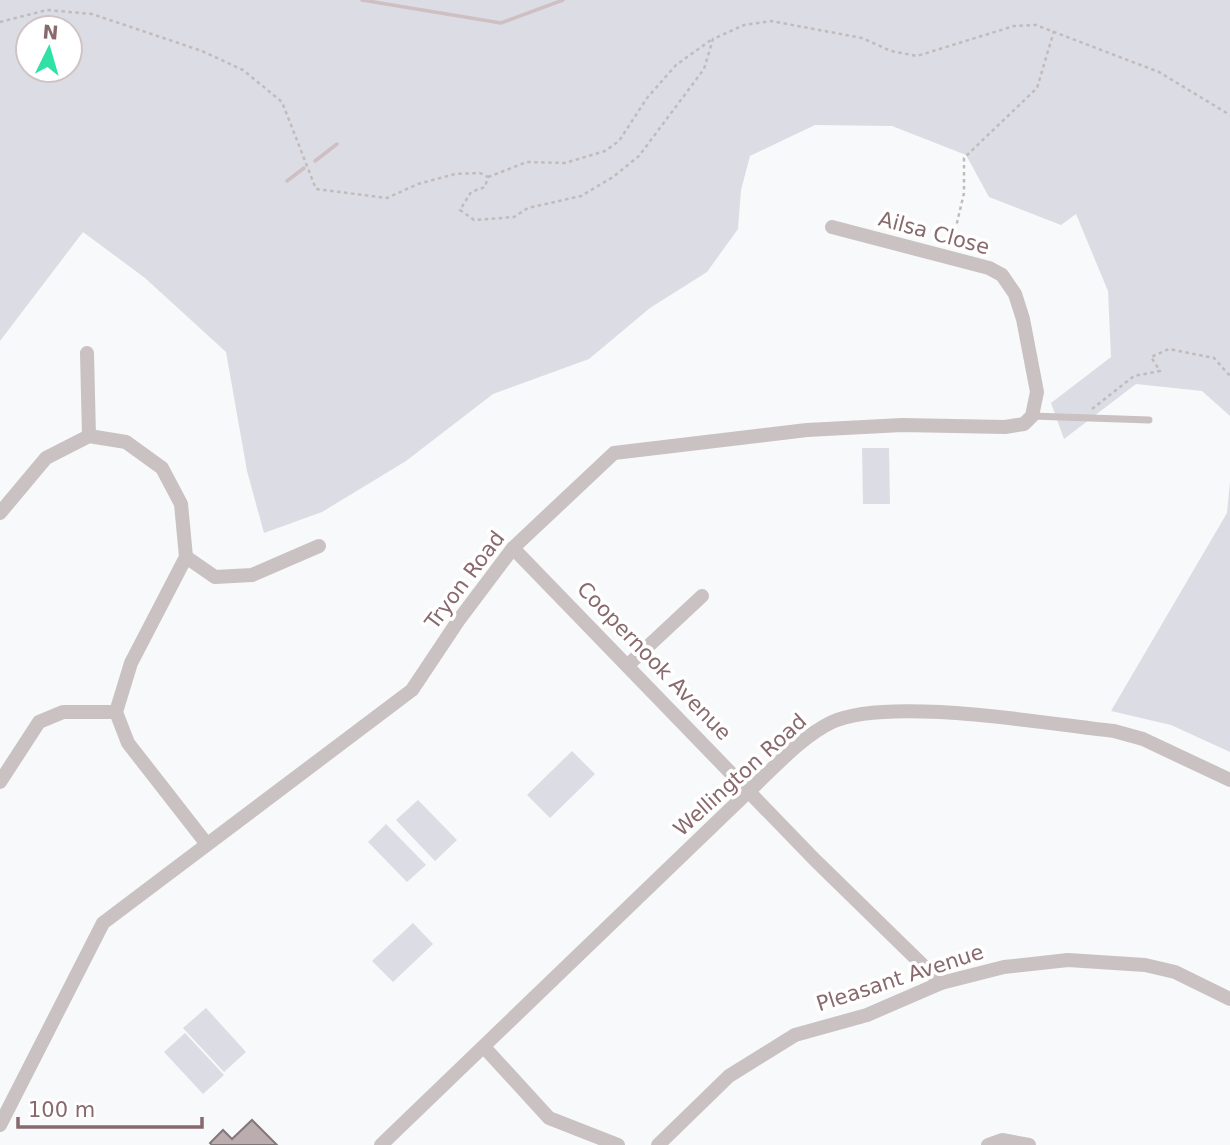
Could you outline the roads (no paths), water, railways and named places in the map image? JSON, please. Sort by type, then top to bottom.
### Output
[{"type":"street","name":"Ailsa Close","points":[[832,227],[1002,275],[1015,294],[1037,392],[1031,416]]},
{"type":"street","points":[[87,353],[89,436]]},
{"type":"street","name":"Tryon Road","points":[[0,1125],[103,923],[412,690],[458,621],[513,548],[614,453],[807,430],[902,425],[1005,427],[1024,424],[1031,416]]},
{"type":"street","points":[[0,513],[46,458],[89,436],[126,442],[162,468],[181,504],[186,557],[131,663],[116,712],[128,743],[206,843]]},
{"type":"street","points":[[186,557],[215,577],[252,575],[319,546]]},
{"type":"street","name":"Coopernook Avenue","points":[[513,548],[815,860],[925,964],[941,983]]},
{"type":"street","points":[[628,665],[702,596]]},
{"type":"street","name":"Wellington Road","points":[[382,1145],[750,790],[820,729],[846,717],[891,710],[1130,734],[1230,780]]},
{"type":"street","points":[[0,782],[39,722],[64,712],[116,712]]},
{"type":"street","name":"Pleasant Avenue","points":[[658,1145],[729,1076],[775,1046],[808,1029],[867,1015],[941,983],[1003,967],[1068,960],[1162,967],[1230,999]]},
{"type":"street","points":[[484,1047],[549,1118],[618,1145]]},
{"type":"street","points":[[988,1145],[1002,1140],[1029,1145]]},
{"type":"lane","name":"Tryon Road","points":[[1031,416],[1149,420]]},
{"type":"waterway","points":[[362,0],[501,23],[563,0]]},
{"type":"waterway","points":[[315,161],[337,144]]},
{"type":"waterway","points":[[287,181],[304,168]]}]
